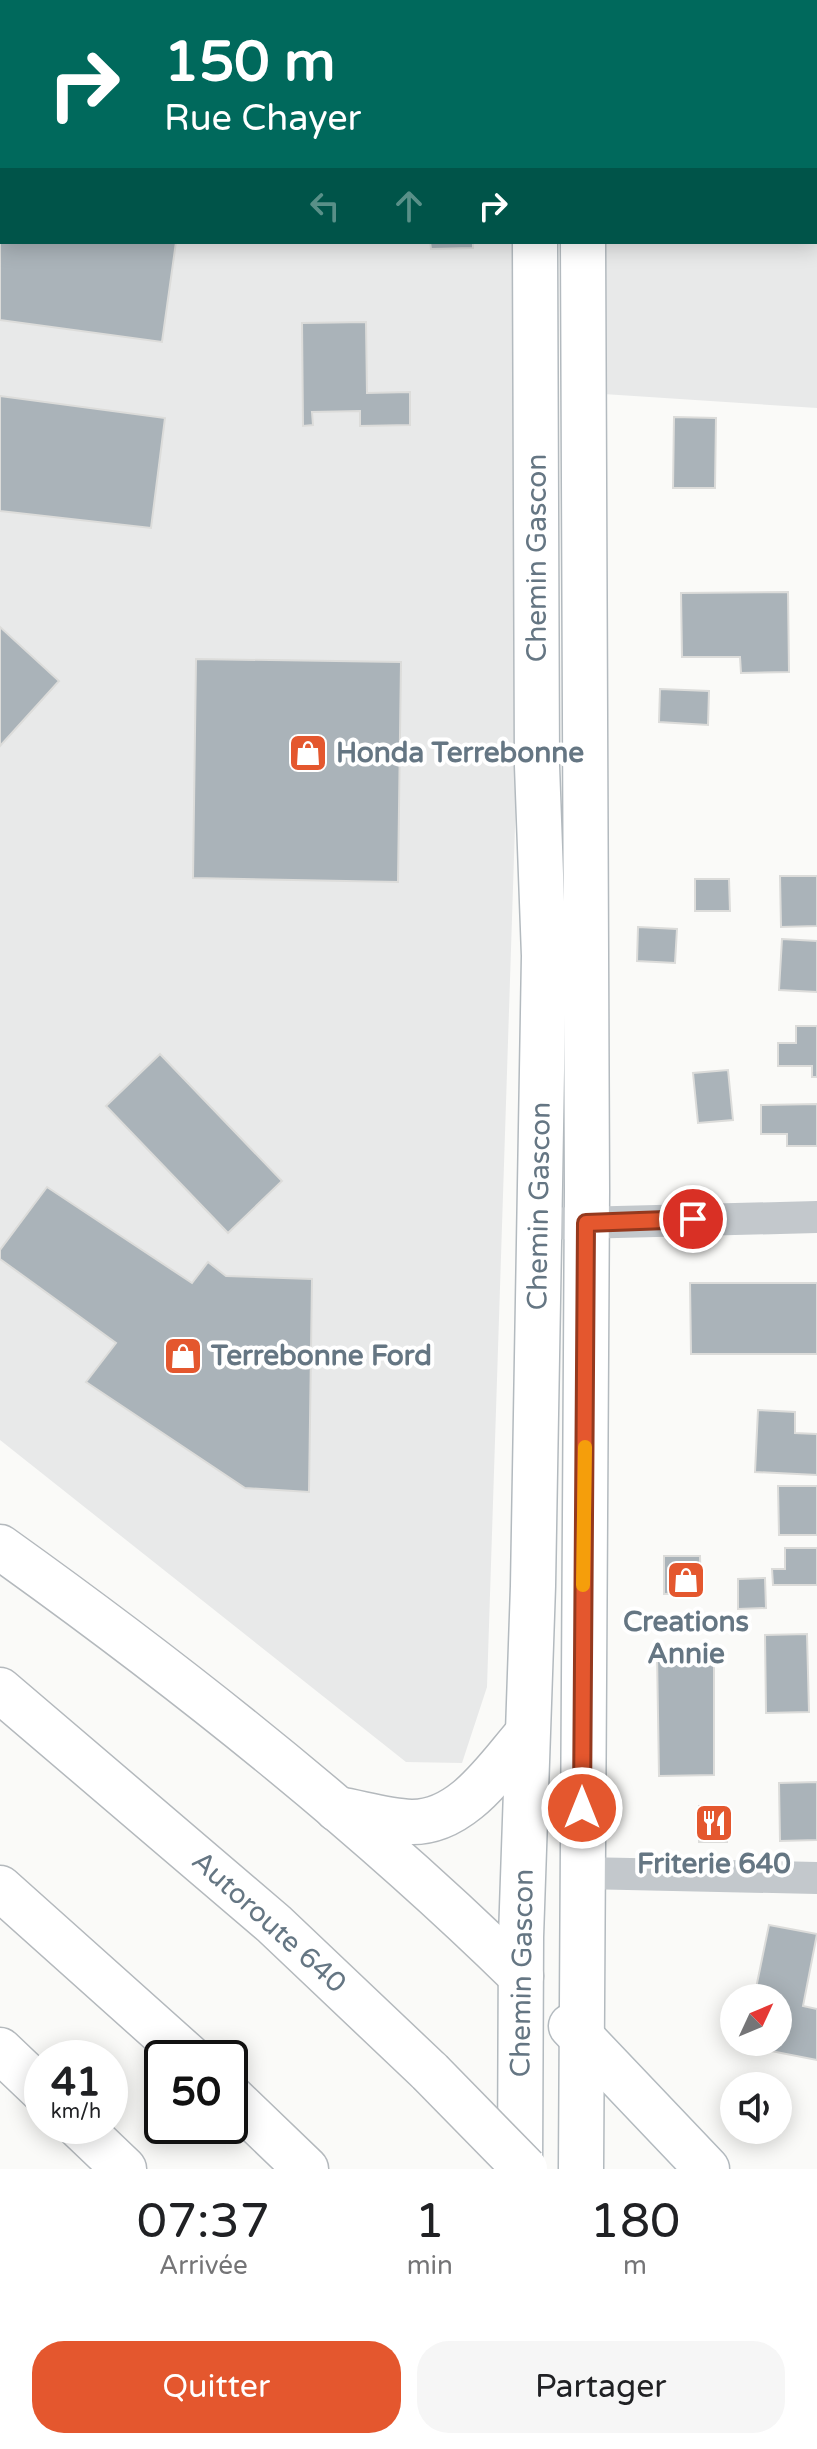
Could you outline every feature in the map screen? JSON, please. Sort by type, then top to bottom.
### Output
[{"type":"main road","name":"Chemin Gascon","points":[[523,2169],[521,1976],[544,956],[537,766],[535,244]]},
{"type":"main road","name":"Chemin Gascon","points":[[581,2169],[586,1223],[583,244]]},
{"type":"main road","points":[[0,1547],[155,1662],[335,1808],[521,1976],[707,2169]]},
{"type":"main road","name":"Autoroute 640","points":[[0,1690],[274,1924],[430,2072],[523,2169]]},
{"type":"main road","points":[[335,1808],[413,1822],[446,1814],[479,1789],[527,1734]]},
{"type":"main road","points":[[0,1888],[170,2040]]},
{"type":"main road","points":[[0,2050],[24,2073]]},
{"type":"main road","points":[[248,2113],[306,2169]]},
{"type":"main road","points":[[98,2144],[124,2169]]},
{"type":"street","points":[[539,1224],[817,1217]]},
{"type":"street","points":[[582,1873],[817,1878]]},
{"type":"shaded area","points":[[0,244],[534,244],[487,1687],[462,1763],[406,1762],[0,1440]]},
{"type":"shaded area","points":[[580,244],[817,244],[817,408],[588,393]]},
{"type":"building","points":[[0,244],[176,244],[162,342],[0,320]]},
{"type":"building","points":[[430,244],[473,244],[473,248],[431,249]]},
{"type":"building","points":[[366,322],[367,393],[410,392],[410,425],[360,426],[360,411],[312,412],[313,425],[303,426],[302,323]]},
{"type":"building","points":[[0,396],[165,418],[151,528],[0,511]]},
{"type":"building","points":[[674,417],[716,418],[715,488],[673,488]]},
{"type":"building","points":[[788,592],[789,672],[741,673],[740,657],[682,657],[681,593]]},
{"type":"building","points":[[0,627],[59,681],[0,746]]},
{"type":"building","points":[[196,659],[401,662],[398,882],[193,878]]},
{"type":"building","points":[[660,689],[709,691],[708,725],[659,722]]},
{"type":"building","points":[[780,876],[817,876],[817,926],[781,927]]},
{"type":"building","points":[[695,879],[729,879],[730,911],[695,911]]},
{"type":"building","points":[[638,927],[677,929],[675,963],[637,961]]},
{"type":"building","points":[[782,939],[817,941],[817,992],[779,990]]},
{"type":"building","points":[[796,1026],[817,1026],[817,1077],[812,1077],[812,1066],[778,1066],[778,1043],[796,1043]]},
{"type":"building","points":[[160,1054],[282,1181],[228,1233],[106,1106]]},
{"type":"building","points":[[728,1070],[733,1120],[698,1123],[693,1073]]},
{"type":"building","points":[[817,1104],[817,1146],[787,1146],[787,1134],[761,1134],[761,1105]]},
{"type":"building","points":[[47,1187],[192,1283],[208,1262],[226,1276],[312,1279],[309,1492],[245,1488],[86,1382],[116,1343],[0,1259],[0,1250]]},
{"type":"building","points":[[690,1283],[817,1283],[817,1354],[691,1354]]},
{"type":"building","points":[[758,1410],[795,1412],[795,1433],[817,1434],[817,1475],[755,1472]]},
{"type":"building","points":[[778,1486],[817,1486],[817,1535],[779,1535]]},
{"type":"building","points":[[785,1548],[817,1548],[817,1585],[773,1585],[772,1569],[785,1569]]},
{"type":"building","points":[[664,1556],[700,1556],[701,1593],[664,1594]]},
{"type":"building","points":[[765,1578],[766,1608],[738,1609],[738,1579]]},
{"type":"building","points":[[807,1634],[809,1712],[766,1713],[765,1635]]},
{"type":"building","points":[[657,1653],[714,1653],[714,1775],[659,1776]]},
{"type":"building","points":[[817,1782],[817,1840],[780,1841],[779,1783]]},
{"type":"building","points":[[699,1806],[727,1806],[727,1842],[699,1842]]},
{"type":"building","points":[[769,1925],[817,1934],[803,2006],[817,2009],[817,2060],[792,2055],[792,1984],[757,1984]]},
{"type":"slow traffic","points":[[583,1585],[585,1447]]},
{"type":"place","name":"Honda Terrebonne","points":[[308,753]]},
{"type":"place","name":"Terrebonne Ford","points":[[183,1356]]},
{"type":"place","name":"Creations Annie","points":[[686,1580]]},
{"type":"place","name":"Friterie 640","points":[[714,1823]]},
{"type":"route","points":[[582,1808],[586,1223],[693,1219]]}]
